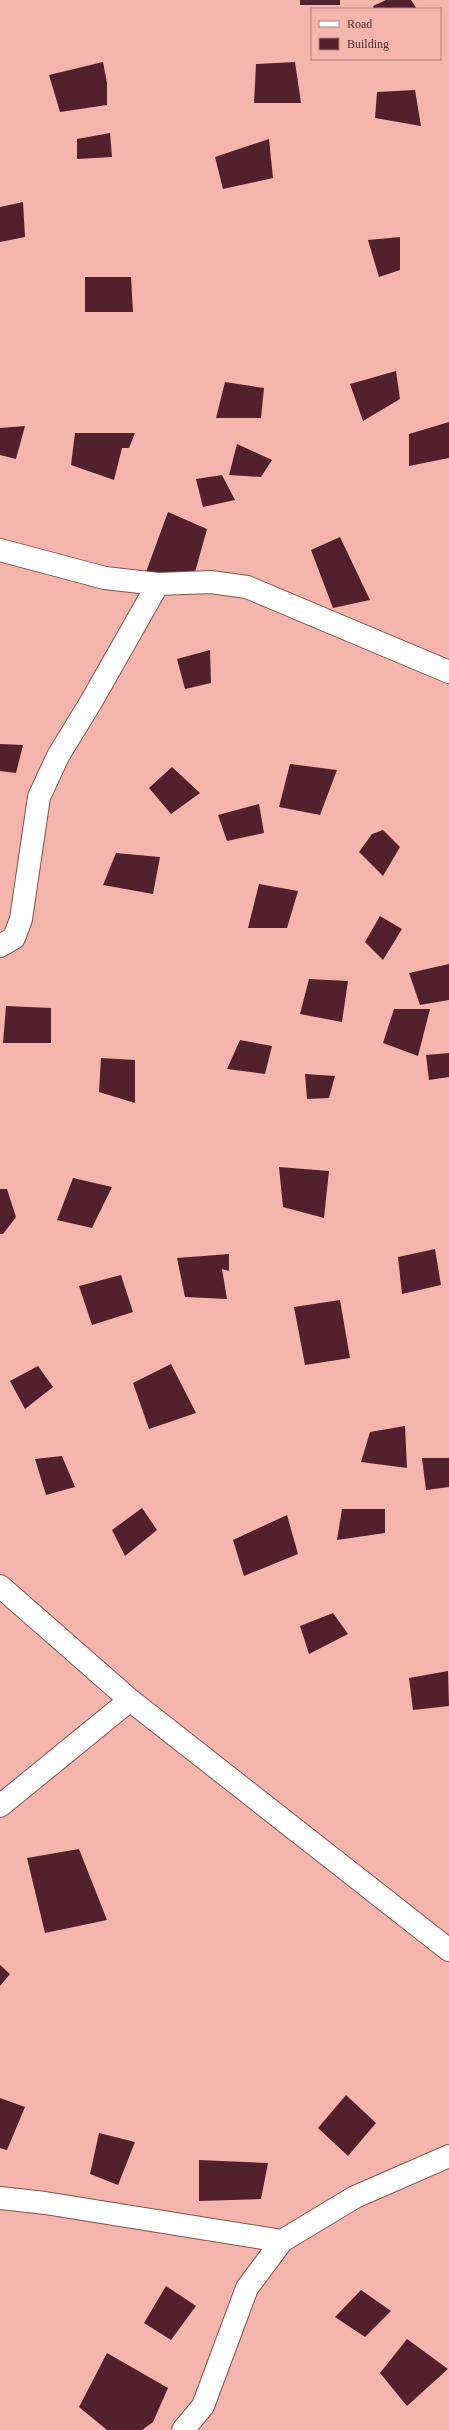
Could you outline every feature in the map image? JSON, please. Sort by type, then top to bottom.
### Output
[{"type":"street","points":[[0,550],[106,578],[158,584],[211,582],[247,587],[449,672]]},
{"type":"street","points":[[0,946],[14,938],[21,919],[38,797],[58,756],[92,702],[158,584]]},
{"type":"street","points":[[0,1586],[130,1700],[449,1950]]},
{"type":"street","points":[[0,1806],[130,1700]]},
{"type":"street","points":[[183,2430],[203,2406],[247,2288],[282,2241],[355,2197],[449,2156]]},
{"type":"street","points":[[0,2198],[45,2203],[282,2241]]},
{"type":"building","points":[[300,0],[340,0],[340,5],[300,5]]},
{"type":"building","points":[[386,0],[411,0],[416,8],[374,8],[373,6]]},
{"type":"building","points":[[103,62],[107,83],[107,105],[60,112],[49,75]]},
{"type":"building","points":[[295,62],[301,103],[254,103],[256,64]]},
{"type":"building","points":[[415,90],[421,126],[375,118],[377,92]]},
{"type":"building","points":[[110,133],[112,157],[77,159],[77,139]]},
{"type":"building","points":[[269,139],[273,178],[223,189],[215,157]]},
{"type":"building","points":[[23,202],[25,237],[0,242],[0,207]]},
{"type":"building","points":[[400,237],[400,270],[379,277],[368,240]]},
{"type":"building","points":[[85,277],[131,277],[133,312],[85,312]]},
{"type":"building","points":[[396,371],[400,399],[363,421],[350,384]]},
{"type":"building","points":[[225,382],[264,388],[261,418],[216,418]]},
{"type":"building","points":[[449,422],[449,458],[409,466],[409,434]]},
{"type":"building","points":[[25,426],[16,459],[0,455],[0,428]]},
{"type":"building","points":[[75,433],[135,433],[129,448],[122,448],[114,480],[71,465]]},
{"type":"building","points":[[237,444],[272,460],[261,477],[229,475]]},
{"type":"building","points":[[222,475],[235,500],[203,507],[196,479]]},
{"type":"building","points":[[168,512],[207,529],[194,576],[146,572]]},
{"type":"building","points":[[340,537],[370,600],[333,608],[311,550]]},
{"type":"building","points":[[210,650],[211,683],[185,689],[177,659]]},
{"type":"building","points":[[0,744],[23,745],[16,773],[0,771]]},
{"type":"building","points":[[290,764],[337,770],[320,815],[279,807]]},
{"type":"building","points":[[172,767],[200,793],[171,814],[149,788]]},
{"type":"building","points":[[259,804],[264,833],[227,841],[218,815]]},
{"type":"building","points":[[383,830],[400,847],[383,876],[359,852],[372,834]]},
{"type":"building","points":[[116,853],[160,857],[153,894],[103,885]]},
{"type":"building","points":[[259,884],[298,891],[287,928],[248,928]]},
{"type":"building","points":[[380,916],[402,929],[383,960],[365,942]]},
{"type":"building","points":[[449,964],[449,1000],[420,1005],[409,973]]},
{"type":"building","points":[[309,979],[348,981],[342,1022],[300,1014]]},
{"type":"building","points":[[6,1006],[51,1008],[51,1043],[3,1043]]},
{"type":"building","points":[[394,1009],[430,1009],[418,1056],[383,1043]]},
{"type":"building","points":[[240,1040],[272,1046],[265,1074],[227,1069]]},
{"type":"building","points":[[449,1053],[449,1077],[429,1080],[426,1055]]},
{"type":"building","points":[[101,1058],[135,1060],[135,1103],[99,1092]]},
{"type":"building","points":[[305,1074],[335,1076],[329,1098],[307,1099]]},
{"type":"building","points":[[279,1167],[329,1171],[324,1218],[283,1207]]},
{"type":"building","points":[[73,1178],[112,1187],[92,1228],[57,1220]]},
{"type":"building","points":[[0,1189],[7,1189],[16,1217],[3,1234],[0,1234]]},
{"type":"building","points":[[435,1249],[441,1285],[402,1294],[398,1257]]},
{"type":"building","points":[[229,1254],[229,1271],[222,1269],[227,1299],[185,1297],[177,1258]]},
{"type":"building","points":[[121,1275],[133,1312],[92,1325],[79,1286]]},
{"type":"building","points":[[340,1300],[350,1358],[305,1365],[294,1307]]},
{"type":"building","points":[[171,1364],[196,1413],[149,1429],[133,1383]]},
{"type":"building","points":[[38,1366],[53,1387],[25,1409],[10,1381]]},
{"type":"building","points":[[405,1426],[407,1468],[361,1462],[370,1432]]},
{"type":"building","points":[[62,1456],[75,1487],[46,1495],[35,1459]]},
{"type":"building","points":[[422,1458],[449,1458],[449,1487],[426,1490]]},
{"type":"building","points":[[142,1508],[157,1530],[125,1556],[112,1530]]},
{"type":"building","points":[[342,1509],[385,1509],[385,1533],[337,1540]]},
{"type":"building","points":[[287,1515],[298,1554],[244,1576],[233,1540]]},
{"type":"building","points":[[333,1613],[348,1634],[309,1654],[300,1626]]},
{"type":"building","points":[[448,1671],[449,1706],[413,1710],[409,1678]]},
{"type":"building","points":[[79,1849],[107,1920],[45,1933],[27,1858]]},
{"type":"building","points":[[0,1965],[10,1974],[0,1986]]},
{"type":"building","points":[[346,2095],[376,2123],[348,2156],[318,2128]]},
{"type":"building","points":[[0,2098],[25,2107],[7,2150],[0,2148]]},
{"type":"building","points":[[99,2133],[135,2142],[118,2185],[90,2174]]},
{"type":"building","points":[[199,2160],[268,2163],[261,2199],[199,2201]]},
{"type":"building","points":[[166,2286],[196,2306],[171,2340],[144,2323]]},
{"type":"building","points":[[361,2290],[391,2311],[365,2337],[335,2317]]},
{"type":"building","points":[[407,2339],[448,2369],[407,2406],[380,2373]]},
{"type":"building","points":[[107,2353],[168,2388],[153,2422],[142,2430],[107,2430],[79,2407]]}]
